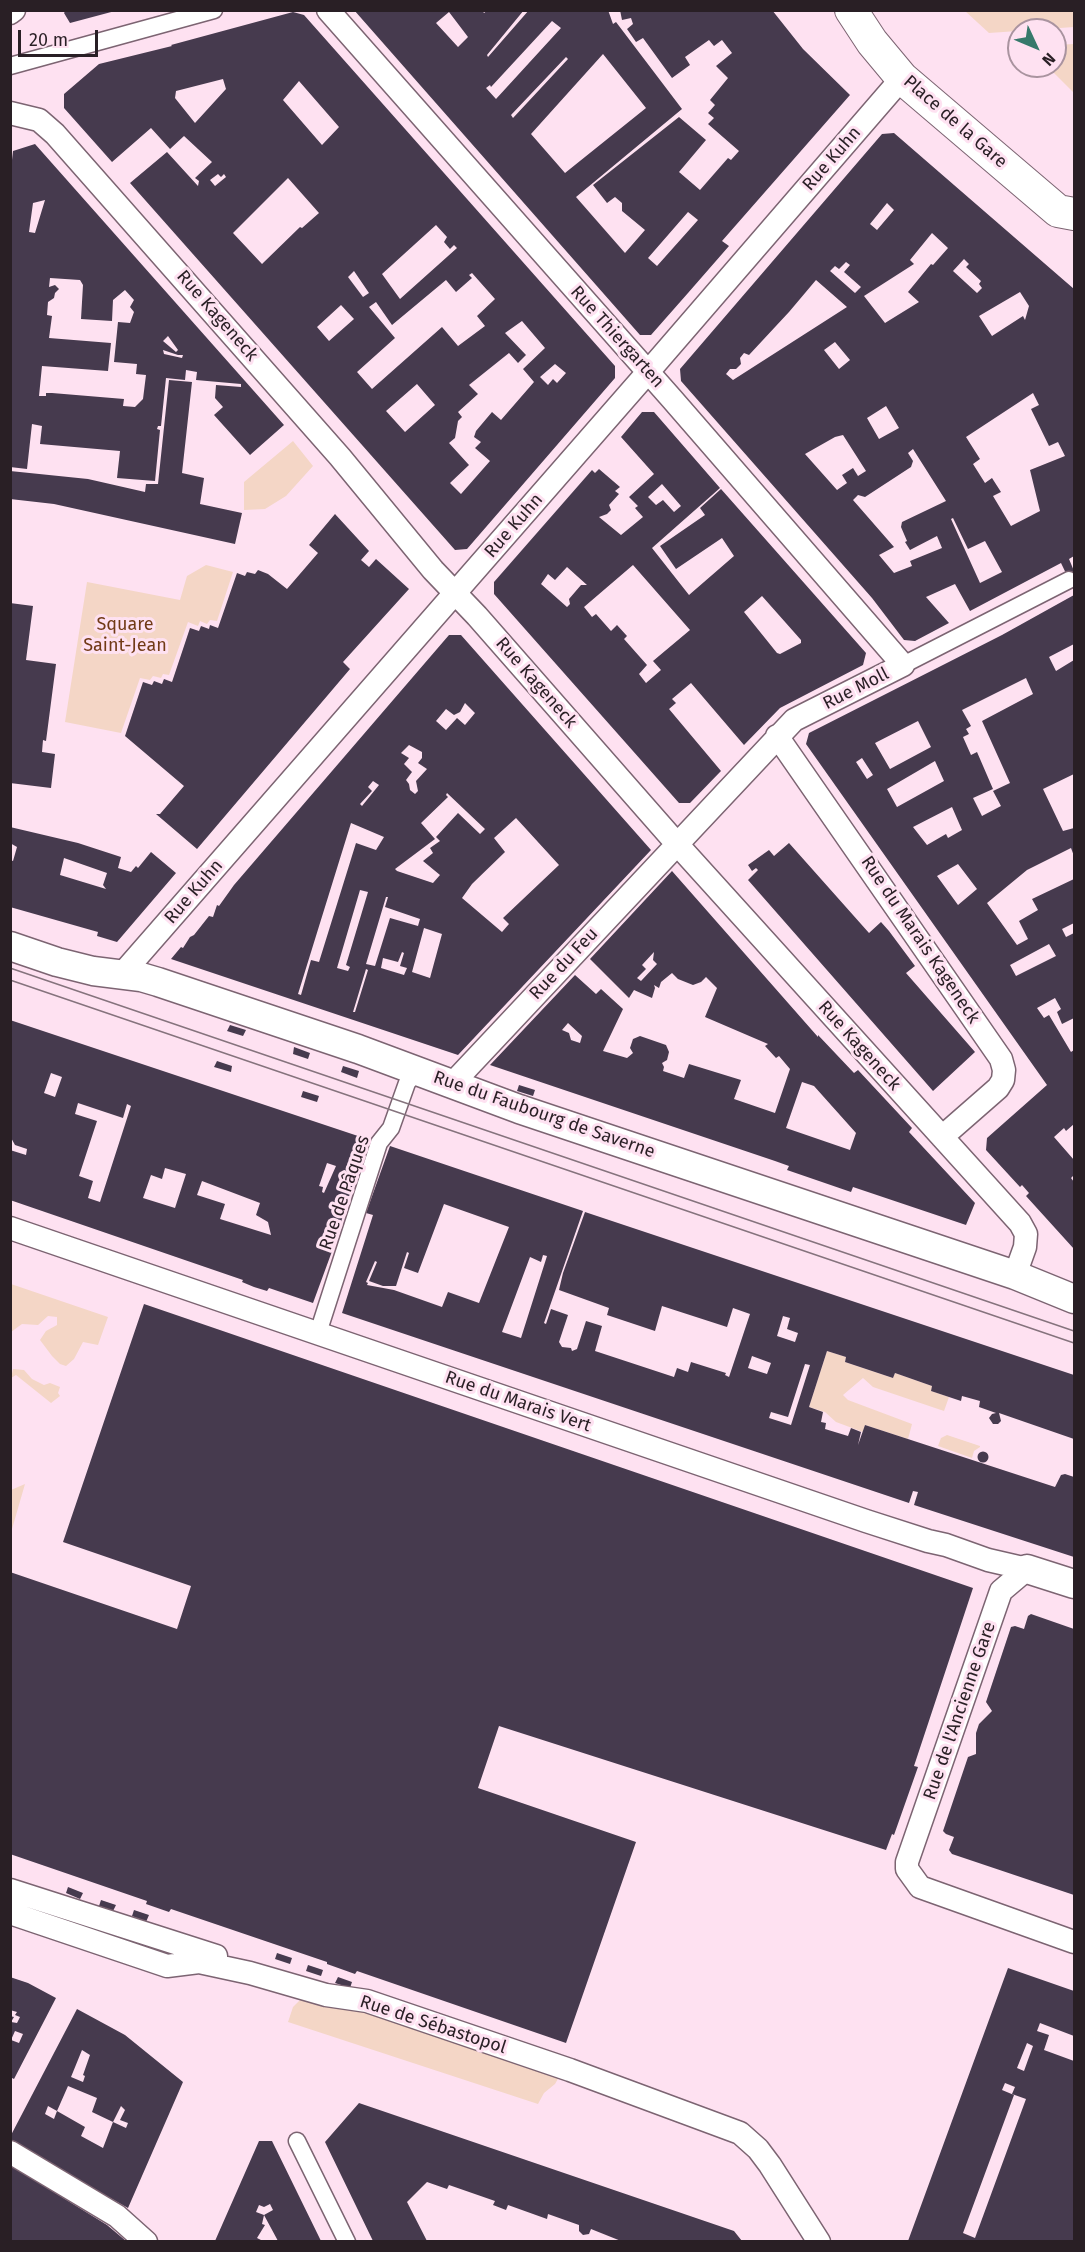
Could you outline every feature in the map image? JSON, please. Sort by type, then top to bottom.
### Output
[{"type":"main road","name":"Place de la Gare","points":[[851,10],[872,42],[902,78],[1069,220]]},
{"type":"street","points":[[10,66],[214,10]]},
{"type":"street","name":"Rue Thiergarten","points":[[328,10],[903,665]]},
{"type":"street","name":"Rue Kuhn","points":[[123,973],[902,78]]},
{"type":"street","name":"Rue Kageneck","points":[[10,113],[39,120],[55,134],[340,457],[433,570],[477,616],[677,844],[1020,1223],[1026,1234],[1025,1248],[1015,1275]]},
{"type":"street","name":"Rue Moll","points":[[677,844],[794,720],[1070,580]]},
{"type":"street","name":"Rue du Marais Kageneck","points":[[777,736],[1001,1059],[1004,1070],[1003,1080],[998,1088],[942,1137]]},
{"type":"street","name":"Rue du Feu","points":[[452,1084],[677,844]]},
{"type":"street","name":"Rue du Faubourg de Saverne","points":[[10,946],[93,971],[123,973],[158,982],[1015,1275],[1074,1299]]},
{"type":"street","name":"Rue de Pâques","points":[[318,1333],[379,1143],[391,1128],[407,1083],[417,1071]]},
{"type":"street","name":"Rue du Marais Vert","points":[[10,1228],[855,1517],[988,1560],[1027,1569]]},
{"type":"street","points":[[988,1560],[1001,1591],[1027,1569],[1074,1584]]},
{"type":"street","name":"Rue de l'Ancienne Gare","points":[[1001,1591],[907,1862],[910,1874],[916,1883],[933,1893],[1074,1942]]},
{"type":"street","points":[[10,1890],[367,2001]]},
{"type":"street","name":"Rue de Sébastopol","points":[[10,1913],[167,1966],[200,1962],[250,1973],[326,1995],[367,2001],[570,2070],[740,2133],[758,2149],[770,2165],[819,2241]]},
{"type":"street","points":[[297,2141],[347,2241]]},
{"type":"street","points":[[10,2152],[117,2216],[146,2241]]},
{"type":"green space","points":[[965,11],[1074,11],[1074,27],[1067,27],[1067,18],[1007,18],[1007,32],[989,33]]},
{"type":"green space","points":[[1067,44],[1074,44],[1074,93],[1059,78],[1067,78]]},
{"type":"green space","points":[[293,441],[313,466],[286,496],[265,509],[244,510],[244,482]]},
{"type":"green space","name":"Square Saint-Jean","points":[[206,565],[233,572],[217,621],[210,620],[207,624],[200,621],[198,626],[188,622],[169,675],[163,674],[161,678],[153,676],[150,680],[140,678],[121,733],[65,722],[87,582],[180,600],[187,576]]},
{"type":"green space","points":[[11,1284],[108,1317],[98,1345],[83,1342],[74,1359],[66,1366],[60,1364],[52,1356],[40,1340],[46,1331],[57,1325],[57,1317],[48,1316],[38,1325],[22,1324],[11,1332]]},
{"type":"green space","points":[[827,1351],[846,1357],[845,1362],[893,1378],[895,1373],[932,1386],[931,1391],[949,1397],[944,1411],[873,1387],[863,1378],[843,1395],[848,1400],[912,1424],[908,1439],[865,1425],[863,1432],[836,1422],[825,1412],[809,1407]]},
{"type":"green space","points":[[13,1369],[24,1370],[32,1379],[44,1385],[50,1383],[60,1387],[58,1393],[60,1396],[51,1403],[16,1375],[11,1378]]},
{"type":"green space","points":[[947,1435],[980,1447],[974,1451],[972,1458],[938,1446],[941,1438]]},
{"type":"green space","points":[[25,1484],[12,1529],[11,1490]]},
{"type":"green space","points":[[307,1996],[318,1996],[559,2077],[555,2084],[544,2093],[538,2104],[288,2022],[293,2007]]},
{"type":"building","points":[[66,10],[115,11],[70,23],[64,13]]},
{"type":"building","points":[[354,10],[482,10],[484,13],[488,10],[524,10],[487,55],[488,57],[529,10],[608,10],[613,24],[616,22],[682,109],[576,197],[625,253],[645,230],[622,211],[622,203],[615,197],[607,203],[593,185],[679,117],[706,140],[679,172],[700,190],[728,158],[731,160],[739,151],[708,124],[714,118],[708,113],[715,105],[710,100],[728,78],[716,66],[732,53],[722,40],[714,46],[709,40],[685,57],[690,65],[672,78],[643,38],[636,42],[627,29],[633,24],[631,18],[622,20],[620,10],[772,10],[803,49],[850,95],[722,241],[729,246],[688,293],[651,335],[640,335]],"holes":[[[449,12],[468,37],[458,47],[436,23]],[[552,21],[561,28],[496,99],[486,88],[490,85],[491,87]],[[603,54],[646,108],[565,173],[531,134]],[[566,57],[568,59],[513,118],[511,115]],[[688,212],[698,220],[657,266],[648,258]]]},
{"type":"building","points":[[293,12],[304,15],[615,366],[615,378],[467,549],[455,550],[130,183],[167,152],[198,186],[199,181],[195,178],[212,162],[184,136],[170,149],[151,128],[112,162],[64,108],[64,94],[99,64]],"holes":[[[223,79],[226,89],[195,123],[175,98],[176,91]],[[299,81],[339,127],[322,145],[283,100]],[[218,174],[221,177],[224,174],[226,177],[215,186],[210,180]],[[288,178],[319,213],[302,228],[300,227],[262,264],[233,233]],[[436,225],[447,237],[444,242],[450,249],[454,245],[457,248],[400,299],[382,274]],[[354,271],[369,293],[363,297],[348,277]],[[472,273],[495,299],[477,316],[485,326],[458,346],[442,327],[372,389],[357,372],[395,338],[369,307],[376,302],[392,325],[446,280],[456,292],[472,278],[469,275]],[[341,305],[354,319],[329,341],[317,327]],[[522,321],[545,348],[523,369],[534,382],[501,420],[492,412],[476,431],[474,437],[481,442],[475,448],[490,461],[461,494],[450,483],[469,465],[449,443],[455,438],[458,421],[462,417],[458,412],[478,394],[469,385],[509,353],[518,363],[526,355],[505,333]],[[555,364],[566,373],[557,383],[553,379],[548,385],[540,377]],[[417,384],[435,405],[405,432],[386,411]]]},
{"type":"building","points":[[894,133],[1074,289],[1074,556],[1069,559],[1074,571],[1074,590],[1061,563],[970,611],[955,584],[926,597],[949,623],[915,641],[904,640],[872,598],[681,381],[680,369],[882,134]],"holes":[[[887,203],[894,210],[877,230],[870,224]],[[932,233],[948,248],[933,265],[931,264],[908,292],[919,302],[885,323],[864,296],[914,264],[910,260]],[[964,259],[969,264],[966,267],[981,281],[979,284],[982,288],[977,293],[953,271]],[[846,262],[850,265],[844,272],[861,287],[855,293],[830,271],[835,266],[839,269]],[[816,280],[847,307],[733,380],[726,374],[730,369],[736,369],[741,364],[740,358],[744,353],[749,355]],[[1020,292],[1029,306],[1025,320],[1023,316],[992,336],[979,316]],[[835,342],[850,360],[839,369],[824,350]],[[1033,393],[1039,405],[1031,409],[1049,446],[1058,442],[1065,456],[1030,470],[1040,511],[1011,526],[993,496],[1001,492],[992,478],[985,483],[973,464],[980,459],[966,437]],[[886,406],[899,428],[879,439],[867,418]],[[843,435],[866,471],[858,476],[853,468],[842,475],[847,483],[837,490],[805,454]],[[913,449],[946,501],[902,522],[901,527],[907,541],[905,542],[910,550],[937,536],[942,548],[910,561],[912,566],[894,573],[879,555],[894,547],[853,500],[858,495],[865,497],[911,467],[913,461],[908,453]],[[953,518],[968,549],[985,541],[1002,572],[980,583],[951,519]]]},
{"type":"building","points":[[35,144],[284,425],[250,455],[214,415],[223,407],[215,398],[216,385],[241,387],[241,384],[196,380],[197,372],[186,370],[185,380],[166,378],[161,426],[157,429],[160,430],[155,481],[117,478],[120,451],[40,444],[42,426],[32,424],[27,469],[10,467],[10,178],[13,151]],"holes":[[[45,200],[35,233],[29,232],[33,203]],[[50,278],[80,280],[83,285],[81,319],[112,321],[113,300],[125,290],[134,300],[130,307],[134,312],[130,323],[118,322],[114,362],[137,364],[136,374],[146,375],[143,399],[135,407],[123,406],[124,399],[52,393],[39,396],[42,366],[108,371],[111,343],[49,338],[52,316],[47,315],[48,302],[54,298],[59,289],[55,285],[49,287]],[[168,336],[178,350],[176,352],[163,341]],[[163,350],[183,355],[182,358],[164,354]]]},
{"type":"building","points":[[169,380],[192,382],[182,473],[204,478],[200,504],[242,513],[235,544],[54,504],[10,499],[10,471],[88,479],[145,492],[146,484],[158,484]]},
{"type":"building","points":[[642,412],[654,412],[720,488],[652,548],[689,595],[734,556],[722,538],[676,569],[660,546],[705,515],[700,508],[721,489],[866,653],[863,665],[780,708],[744,745],[691,683],[672,699],[676,703],[669,709],[721,771],[690,803],[679,803],[494,594],[494,582],[592,470],[595,473],[599,469],[620,487],[615,491],[619,494],[609,505],[611,510],[599,517],[621,535],[643,517],[635,508],[638,506],[629,497],[654,474],[621,437]],"holes":[[[662,484],[681,506],[674,512],[663,500],[656,505],[648,497]],[[633,565],[690,630],[653,661],[661,670],[646,683],[639,674],[647,665],[624,639],[627,636],[617,625],[611,631],[596,614],[592,617],[584,607]],[[567,567],[587,585],[581,585],[569,599],[570,604],[567,607],[541,584],[548,574],[555,580]],[[762,596],[801,640],[801,643],[780,654],[777,653],[744,612]]]},
{"type":"building","points":[[335,514],[369,551],[361,560],[369,567],[376,559],[409,589],[343,662],[350,669],[197,849],[156,814],[160,814],[184,786],[125,736],[143,682],[152,685],[154,681],[162,684],[164,679],[172,682],[190,628],[199,631],[201,626],[209,629],[210,625],[218,628],[237,573],[245,576],[247,572],[255,574],[258,570],[268,574],[287,589],[318,553],[309,545]]},
{"type":"building","points":[[1074,595],[1074,644],[1049,657],[1056,671],[1074,660],[1074,774],[1043,789],[1063,831],[1074,828],[1074,856],[1071,848],[1027,870],[987,903],[1017,945],[1028,939],[1019,921],[1038,910],[1032,899],[1074,879],[1074,923],[1062,929],[1066,937],[1074,933],[1074,1018],[1062,1024],[1057,1012],[1061,1009],[1055,998],[1037,1008],[1044,1018],[1049,1015],[1071,1052],[1074,1050],[1074,1124],[1066,1131],[1064,1128],[1054,1137],[1074,1160],[1074,1175],[1071,1178],[1074,1182],[1074,1249],[1026,1196],[1029,1193],[1022,1185],[1020,1187],[986,1150],[987,1138],[1047,1085],[806,744],[809,733],[1002,635]],"holes":[[[1026,678],[1033,694],[982,721],[1010,783],[993,791],[1001,806],[982,816],[973,798],[993,789],[977,752],[971,755],[963,737],[969,734],[966,729],[971,726],[962,710]],[[918,721],[931,747],[890,769],[875,743]],[[862,758],[873,775],[867,779],[856,762]],[[935,761],[944,781],[897,807],[887,789]],[[952,807],[962,830],[948,838],[946,834],[927,845],[913,827]],[[958,864],[977,889],[958,905],[937,876]],[[1049,944],[1056,956],[1016,976],[1010,965]]]},
{"type":"building","points":[[10,603],[33,606],[26,660],[56,664],[46,741],[43,740],[42,752],[55,754],[51,788],[10,783]]},
{"type":"building","points":[[449,635],[461,635],[651,850],[458,1055],[171,959],[209,916],[213,917],[217,905],[219,906],[234,885]],"holes":[[[465,703],[475,713],[465,725],[457,718],[446,730],[436,721],[446,709],[454,715],[460,712]],[[409,745],[422,752],[422,758],[418,763],[427,769],[416,781],[418,791],[415,794],[410,790],[406,780],[412,772],[404,764],[409,758],[401,753]],[[373,781],[379,785],[362,806],[360,804],[372,791],[368,787]],[[447,793],[485,829],[480,834],[458,813],[436,837],[440,841],[430,848],[433,853],[423,861],[440,875],[433,883],[397,871],[395,869],[435,839],[421,823],[448,797]],[[516,818],[559,865],[503,918],[509,924],[502,932],[462,898],[472,884],[505,852],[494,838]],[[351,823],[384,837],[376,850],[356,843],[319,962],[311,960],[301,995],[298,994]],[[360,890],[368,892],[346,965],[350,967],[348,971],[337,968]],[[386,897],[388,897],[385,907],[420,919],[418,926],[390,918],[375,966],[366,964]],[[424,928],[442,934],[430,978],[412,972]],[[402,952],[404,953],[400,966],[407,968],[404,975],[381,968],[383,958],[398,962]],[[366,969],[368,970],[355,1012],[353,1012]]]},
{"type":"building","points":[[10,827],[78,843],[121,857],[118,868],[131,872],[136,866],[138,868],[151,852],[176,873],[117,942],[97,936],[98,932],[10,907],[10,860],[13,861],[17,847],[10,843]],"holes":[[[64,858],[107,873],[103,885],[106,889],[60,875]]]},
{"type":"building","points":[[789,843],[869,933],[881,922],[915,966],[906,973],[975,1052],[933,1091],[748,880],[758,870],[756,868],[752,871],[748,865],[769,850],[774,856]]},
{"type":"building","points":[[672,871],[818,1037],[818,1035],[854,1073],[858,1070],[912,1128],[909,1132],[975,1203],[966,1225],[853,1187],[851,1192],[787,1170],[789,1166],[775,1161],[490,1065],[575,975],[596,994],[601,989],[623,1009],[603,1051],[627,1058],[633,1053],[630,1048],[633,1039],[640,1036],[666,1045],[669,1052],[667,1060],[662,1063],[663,1071],[684,1078],[689,1064],[741,1080],[734,1099],[775,1113],[790,1069],[779,1056],[776,1058],[765,1046],[768,1044],[705,1017],[717,988],[706,977],[693,985],[678,979],[672,973],[661,982],[659,988],[654,985],[652,998],[634,990],[629,998],[590,959]],"holes":[[[654,952],[653,960],[657,964],[641,981],[637,978],[646,969],[642,965]],[[568,1023],[582,1036],[580,1043],[571,1040],[569,1033],[562,1030]],[[802,1082],[814,1086],[856,1133],[850,1150],[786,1128]]]},
{"type":"building","points":[[10,1020],[367,1139],[313,1303],[269,1288],[267,1291],[254,1287],[242,1282],[243,1280],[10,1200],[10,1150],[26,1155],[27,1149],[15,1145],[10,1136],[12,1123],[10,1122]],"holes":[[[51,1073],[62,1077],[55,1097],[44,1093]],[[78,1103],[123,1118],[127,1104],[131,1106],[100,1202],[88,1198],[93,1181],[79,1176],[97,1121],[75,1114]],[[327,1163],[336,1166],[324,1193],[322,1192],[323,1187],[319,1186]],[[165,1168],[186,1174],[175,1208],[143,1198],[151,1175],[162,1179]],[[202,1181],[260,1203],[256,1215],[268,1222],[271,1235],[220,1219],[225,1204],[197,1195]]]},
{"type":"building","points":[[230,1025],[246,1030],[243,1036],[227,1031]]},
{"type":"building","points":[[294,1047],[310,1053],[308,1059],[293,1054]]},
{"type":"building","points":[[217,1061],[232,1066],[231,1072],[214,1067]]},
{"type":"building","points":[[343,1066],[359,1071],[357,1078],[341,1072]]},
{"type":"building","points":[[519,1085],[535,1090],[533,1096],[517,1091]]},
{"type":"building","points":[[303,1091],[319,1096],[317,1102],[301,1097]]},
{"type":"building","points":[[390,1146],[583,1211],[544,1323],[546,1324],[551,1309],[568,1315],[559,1342],[562,1347],[571,1348],[572,1351],[577,1349],[586,1321],[602,1326],[595,1351],[674,1377],[677,1368],[688,1372],[691,1362],[726,1373],[725,1375],[729,1377],[750,1314],[733,1308],[727,1327],[662,1306],[655,1331],[607,1315],[609,1308],[559,1290],[585,1212],[1074,1375],[1074,1439],[999,1413],[1001,1421],[993,1424],[989,1418],[996,1413],[979,1407],[980,1401],[962,1396],[961,1401],[931,1391],[932,1386],[895,1373],[893,1378],[845,1362],[846,1357],[827,1351],[809,1407],[823,1412],[821,1422],[826,1423],[825,1429],[848,1436],[851,1428],[861,1432],[858,1445],[865,1425],[1055,1487],[1061,1475],[1074,1477],[1074,1557],[914,1505],[918,1492],[913,1491],[909,1503],[342,1313],[373,1215],[366,1213]],"holes":[[[444,1204],[509,1227],[479,1303],[448,1292],[442,1307],[394,1290],[367,1285],[366,1282],[375,1261],[377,1262],[369,1281],[383,1286],[396,1286],[407,1252],[409,1253],[404,1268],[418,1273]],[[543,1255],[547,1256],[521,1338],[502,1332],[530,1257],[541,1262]],[[783,1316],[790,1318],[787,1329],[798,1333],[795,1342],[777,1336]],[[752,1356],[771,1363],[767,1374],[748,1368]],[[805,1364],[810,1365],[791,1425],[769,1418],[771,1412],[788,1417]]]},
{"type":"building","points":[[144,1304],[973,1588],[914,1766],[918,1767],[894,1835],[892,1834],[886,1850],[499,1726],[478,1788],[636,1842],[566,2043],[357,1971],[355,1974],[327,1964],[327,1962],[171,1909],[169,1912],[146,1904],[147,1901],[10,1854],[10,1572],[177,1629],[191,1586],[63,1542]]},
{"type":"building","points":[[983,1451],[989,1457],[983,1463],[977,1457]]},
{"type":"building","points":[[1031,1614],[1074,1629],[1074,1895],[952,1854],[949,1850],[954,1837],[943,1831],[968,1757],[976,1754],[976,1733],[979,1724],[992,1711],[986,1702],[1011,1627],[1024,1629],[1028,1616]]},
{"type":"building","points":[[68,1887],[83,1893],[80,1899],[66,1893]]},
{"type":"building","points":[[101,1900],[116,1905],[113,1911],[99,1906]]},
{"type":"building","points":[[134,1910],[149,1915],[146,1922],[132,1916]]},
{"type":"building","points":[[277,1953],[292,1958],[290,1964],[275,1959]]},
{"type":"building","points":[[308,1965],[323,1970],[321,1976],[306,1971]]},
{"type":"building","points":[[1008,1968],[1074,1991],[1074,2036],[1040,2023],[1037,2031],[1049,2035],[1044,2050],[1074,2061],[1074,2241],[908,2241]],"holes":[[[1027,2043],[1033,2046],[1024,2071],[1017,2068]],[[1005,2083],[1015,2087],[1012,2094],[1026,2099],[975,2238],[963,2233],[1014,2095],[1002,2090]]]},
{"type":"building","points":[[10,1977],[28,1983],[56,1998],[14,2079],[10,2077],[10,2016],[14,2017],[11,2022],[17,2023],[20,2017],[15,2015],[17,2012],[10,2010]],"holes":[[[15,2031],[23,2034],[19,2043],[11,2040]]]},
{"type":"building","points":[[338,1977],[352,1982],[350,1988],[335,1983]]},
{"type":"building","points":[[77,2009],[125,2035],[183,2082],[128,2208],[12,2143],[10,2137]],"holes":[[[82,2050],[90,2055],[83,2082],[71,2077]],[[68,2086],[97,2098],[92,2112],[113,2122],[103,2148],[81,2136],[85,2127],[57,2111]],[[48,2106],[57,2111],[54,2119],[45,2114]],[[121,2106],[125,2110],[120,2120],[128,2123],[126,2128],[113,2122]]]},
{"type":"building","points":[[359,2103],[734,2231],[742,2241],[621,2241],[591,2229],[589,2234],[583,2235],[579,2231],[579,2225],[548,2214],[547,2219],[508,2205],[506,2210],[493,2205],[495,2201],[449,2185],[447,2189],[427,2182],[407,2202],[427,2241],[373,2241],[325,2142]]},
{"type":"building","points":[[259,2141],[272,2141],[321,2241],[278,2241],[264,2215],[262,2224],[265,2225],[257,2238],[263,2241],[215,2241]],"holes":[[[270,2204],[273,2210],[264,2215],[256,2212],[259,2205],[264,2207]]]},
{"type":"building","points":[[10,2165],[107,2225],[126,2241],[10,2241]]},
{"type":"tram line","points":[[10,968],[1074,1331]]},
{"type":"tram line","points":[[10,980],[1074,1343]]}]
